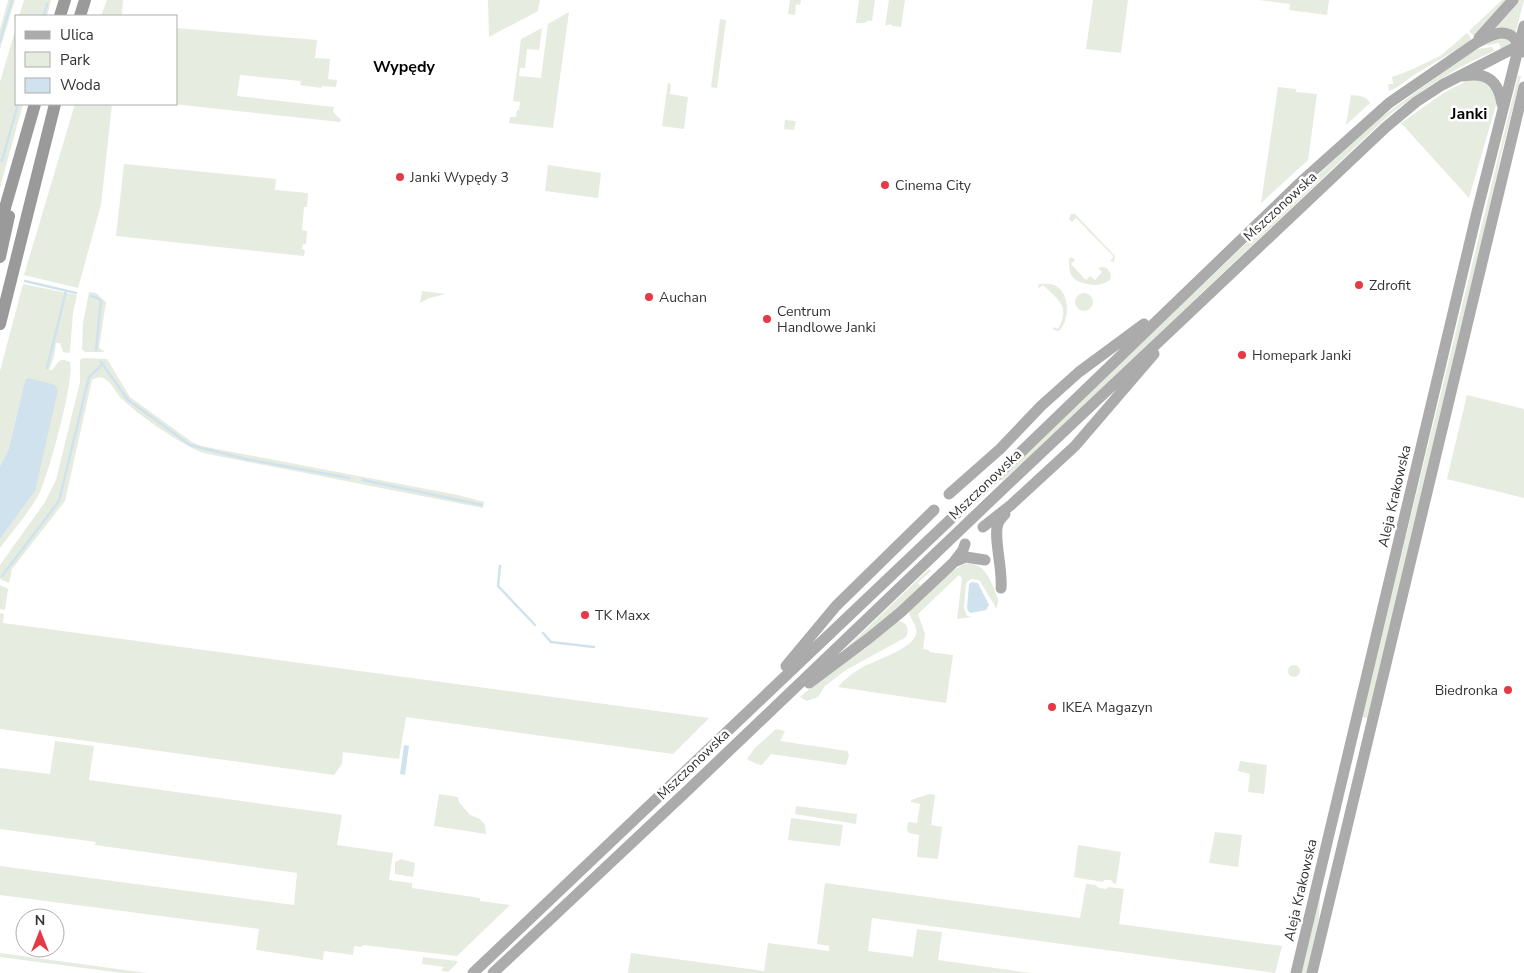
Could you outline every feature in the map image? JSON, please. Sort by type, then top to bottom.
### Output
[{"type":"highway","points":[[60,15],[65,0]]},
{"type":"highway","points":[[80,15],[85,0]]},
{"type":"highway","points":[[0,225],[36,105]]},
{"type":"highway","points":[[0,324],[55,105]]},
{"type":"highway","points":[[0,257],[24,145]]},
{"type":"main road","points":[[1476,43],[1513,0]]},
{"type":"main road","name":"Aleja Krakowska","points":[[1296,973],[1477,212],[1522,47],[1524,26]]},
{"type":"main road","points":[[1476,43],[1490,36],[1502,34],[1513,37],[1522,47]]},
{"type":"main road","name":"Mszczonowska","points":[[473,973],[756,702],[995,477],[1303,180],[1389,103],[1476,43]]},
{"type":"main road","name":"Mszczonowska","points":[[493,973],[1004,486],[1386,127],[1416,102],[1456,77],[1522,47]]},
{"type":"main road","points":[[1456,77],[1481,75],[1491,80],[1500,91],[1503,111]]},
{"type":"main road","points":[[1312,973],[1524,87]]},
{"type":"main road","points":[[949,494],[1000,449],[1041,406],[1079,372],[1180,298]]},
{"type":"main road","points":[[983,527],[1011,505],[1075,446],[1194,308]]},
{"type":"main road","points":[[1001,588],[1001,568],[996,530],[999,522],[1011,505]]},
{"type":"main road","points":[[756,702],[836,606],[934,510]]},
{"type":"main road","points":[[769,712],[868,639],[901,612],[953,562],[963,550],[965,544]]},
{"type":"main road","points":[[953,562],[966,557],[984,560]]},
{"type":"green space","points":[[8,0],[15,0],[0,49],[0,29]]},
{"type":"green space","points":[[24,0],[51,0],[47,15],[19,15]]},
{"type":"green space","points":[[107,0],[123,0],[122,15],[101,15]]},
{"type":"green space","points":[[488,0],[540,0],[538,11],[489,37]]},
{"type":"green space","points":[[790,0],[801,0],[800,5],[796,4],[795,15],[788,14]]},
{"type":"green space","points":[[859,0],[875,0],[872,21],[856,23]]},
{"type":"green space","points":[[889,0],[905,0],[901,27],[890,24],[885,26]]},
{"type":"green space","points":[[1093,0],[1128,0],[1121,53],[1086,49]]},
{"type":"green space","points":[[1259,0],[1329,0],[1327,15],[1289,10],[1290,4]]},
{"type":"green space","points":[[1502,0],[1509,0],[1475,37],[1469,31]]},
{"type":"green space","points":[[1516,0],[1524,0],[1515,35],[1489,31]]},
{"type":"green space","points":[[569,12],[553,128],[509,123],[510,117],[516,117],[517,110],[519,110],[520,102],[513,101],[521,39],[542,28],[539,50],[527,49],[525,68],[520,68],[519,76],[541,78],[548,24]]},
{"type":"green space","points":[[720,19],[726,20],[717,88],[711,87]]},
{"type":"green space","points":[[178,28],[317,40],[315,58],[330,59],[328,79],[337,80],[336,87],[322,86],[321,88],[300,85],[301,81],[240,75],[237,96],[334,107],[333,112],[341,120],[340,122],[178,105]]},
{"type":"green space","points":[[15,30],[15,105],[23,105],[0,188],[0,82]]},
{"type":"green space","points":[[1467,33],[1471,41],[1389,91],[1388,84],[1393,84],[1392,77],[1440,56]]},
{"type":"green space","points":[[1503,37],[1512,41],[1511,44],[1501,49],[1499,43],[1482,46],[1485,41]]},
{"type":"green space","points":[[1492,47],[1495,51],[1466,64],[1439,80],[1389,115],[1023,463],[1002,481],[999,478],[1373,123],[1477,48]]},
{"type":"green space","points":[[1518,76],[1521,76],[1500,159],[1490,210],[1368,718],[1362,717]]},
{"type":"green space","points":[[1471,79],[1486,81],[1498,98],[1469,198],[1401,123],[1445,92]]},
{"type":"green space","points":[[668,82],[671,85],[670,94],[688,97],[684,129],[662,126]]},
{"type":"green space","points":[[1278,87],[1296,89],[1296,92],[1317,94],[1308,160],[1261,203]]},
{"type":"green space","points":[[1351,95],[1364,97],[1370,103],[1346,125]]},
{"type":"green space","points":[[75,105],[112,105],[101,205],[78,288],[24,275]]},
{"type":"green space","points":[[785,120],[796,121],[794,130],[784,129]]},
{"type":"green space","points":[[124,164],[276,179],[275,190],[308,193],[307,207],[304,207],[302,230],[307,231],[306,244],[303,244],[302,249],[305,250],[304,256],[116,236]]},
{"type":"green space","points":[[548,165],[601,173],[598,198],[545,191]]},
{"type":"green space","points":[[1071,214],[1075,214],[1115,256],[1114,262],[1110,261],[1114,257],[1076,218],[1072,222],[1069,219]]},
{"type":"green space","points":[[1071,257],[1075,260],[1071,264],[1086,280],[1090,276],[1095,280],[1102,272],[1098,268],[1103,267],[1109,271],[1111,275],[1110,280],[1097,285],[1078,281],[1071,273],[1069,259]]},
{"type":"green space","points":[[23,284],[77,295],[73,313],[70,351],[69,353],[63,352],[60,343],[56,343],[54,357],[49,370],[52,370],[59,361],[63,360],[70,362],[71,372],[60,426],[40,492],[0,548],[0,539],[35,491],[25,380],[9,448],[0,466],[0,371]]},
{"type":"green space","points":[[1039,284],[1054,285],[1064,295],[1067,314],[1059,331],[1054,330],[1053,327],[1058,329],[1062,321],[1063,309],[1061,304],[1043,285],[1039,288]]},
{"type":"green space","points":[[422,291],[446,294],[429,298],[420,303]]},
{"type":"green space","points":[[89,292],[96,293],[106,302],[99,348],[105,352],[85,352],[82,349],[83,323]]},
{"type":"green space","points":[[1084,293],[1090,296],[1093,302],[1090,308],[1084,311],[1078,308],[1075,302],[1078,296]]},
{"type":"green space","points":[[83,358],[107,359],[130,397],[192,442],[201,446],[458,495],[484,502],[483,508],[203,453],[151,423],[121,398],[112,385],[102,377],[99,377],[92,380],[65,501],[12,569],[9,583],[0,579],[0,565],[45,502],[56,480],[80,382],[80,360]]},
{"type":"green space","points":[[1467,395],[1524,409],[1524,498],[1447,479]]},
{"type":"green space","points":[[969,563],[980,567],[988,576],[998,599],[996,609],[979,580],[971,579],[966,583],[964,608],[967,616],[973,617],[957,619],[962,578],[959,575],[918,614],[925,634],[923,649],[929,650],[929,652],[953,655],[946,703],[838,687],[858,670],[908,645],[916,634],[915,625],[909,612],[946,576],[962,565]]},
{"type":"green space","points":[[929,569],[931,571],[918,583],[921,587],[868,636],[844,650]]},
{"type":"green space","points":[[0,585],[8,589],[5,610],[0,609]]},
{"type":"green space","points":[[0,613],[4,614],[3,623],[709,718],[673,754],[406,717],[399,759],[343,752],[342,764],[334,775],[0,729]]},
{"type":"green space","points":[[898,621],[907,626],[906,637],[846,670],[825,686],[818,697],[807,701],[800,697],[825,676],[865,649]]},
{"type":"green space","points":[[1294,665],[1300,671],[1294,677],[1288,671]]},
{"type":"green space","points":[[776,729],[785,731],[780,741],[847,751],[849,755],[846,765],[771,754],[762,765],[747,759],[755,748]]},
{"type":"green space","points":[[55,741],[94,746],[89,780],[342,815],[337,845],[393,853],[389,880],[412,883],[412,888],[480,898],[480,901],[510,905],[457,956],[363,945],[361,947],[354,946],[353,955],[324,951],[323,960],[256,950],[259,929],[0,895],[0,866],[294,905],[297,873],[95,845],[96,842],[0,829],[0,768],[50,774]]},
{"type":"green space","points":[[1240,761],[1267,765],[1264,794],[1248,792],[1250,774],[1238,771]]},
{"type":"green space","points":[[439,794],[458,797],[459,802],[470,815],[480,819],[485,825],[486,834],[434,826]]},
{"type":"green space","points":[[929,794],[935,795],[931,825],[942,827],[938,859],[917,857],[919,835],[909,833],[907,829],[908,822],[917,823],[920,804],[911,802],[911,800]]},
{"type":"green space","points":[[796,806],[857,814],[856,824],[795,814]]},
{"type":"green space","points":[[791,818],[843,825],[840,846],[788,840]]},
{"type":"green space","points":[[1215,832],[1242,835],[1238,867],[1209,863]]},
{"type":"green space","points":[[1078,845],[1121,852],[1116,884],[1111,880],[1104,880],[1103,882],[1074,877]]},
{"type":"green space","points":[[401,859],[415,863],[413,877],[395,874],[395,862]]},
{"type":"green space","points":[[825,883],[1080,918],[1086,884],[1096,885],[1099,888],[1106,889],[1109,887],[1124,889],[1119,924],[1282,946],[1275,973],[872,918],[868,951],[913,957],[917,929],[942,932],[938,960],[1031,973],[628,973],[631,953],[764,971],[768,943],[829,951],[829,946],[817,944]]},
{"type":"green space","points":[[1320,895],[1319,920],[1307,973],[1301,973]]},
{"type":"green space","points":[[0,953],[15,955],[15,958],[37,958],[147,973],[122,973],[0,957]]},
{"type":"green space","points":[[423,957],[458,962],[448,972],[441,971],[444,967],[422,964]]},
{"type":"water","points":[[29,378],[55,385],[58,390],[35,491],[0,539],[0,466],[9,448],[25,380]]},
{"type":"water","points":[[972,582],[978,583],[989,605],[986,610],[971,613],[968,611],[969,584]]},
{"type":"water","points":[[404,745],[409,746],[405,775],[400,774]]},
{"type":"waterway","points":[[0,41],[12,0]]},
{"type":"waterway","points":[[44,15],[47,4]]},
{"type":"waterway","points":[[0,160],[2,161],[18,105]]},
{"type":"waterway","points":[[25,281],[76,293]]},
{"type":"waterway","points":[[47,368],[66,291]]},
{"type":"waterway","points":[[91,296],[101,301],[96,350]]},
{"type":"waterway","points":[[101,362],[128,400],[190,445],[246,459],[349,478]]},
{"type":"waterway","points":[[2,576],[59,501],[89,377],[103,364]]},
{"type":"waterway","points":[[363,480],[482,505]]},
{"type":"waterway","points":[[500,566],[498,586],[535,625]]},
{"type":"waterway","points":[[543,633],[551,642],[594,647]]},
{"type":"place","name":"Janki Wypędy 3","points":[[400,177]]},
{"type":"place","name":"Cinema City","points":[[885,185]]},
{"type":"place","name":"Zdrofit","points":[[1359,285]]},
{"type":"place","name":"Auchan","points":[[649,297]]},
{"type":"place","name":"Centrum Handlowe Janki","points":[[767,319]]},
{"type":"place","name":"Homepark Janki","points":[[1242,355]]},
{"type":"place","name":"TK Maxx","points":[[585,615]]},
{"type":"place","name":"Biedronka","points":[[1508,690]]},
{"type":"place","name":"IKEA Magazyn","points":[[1052,707]]},
{"type":"district","name":"Wypędy","points":[[404,66]]},
{"type":"district","name":"Janki","points":[[1469,113]]}]
